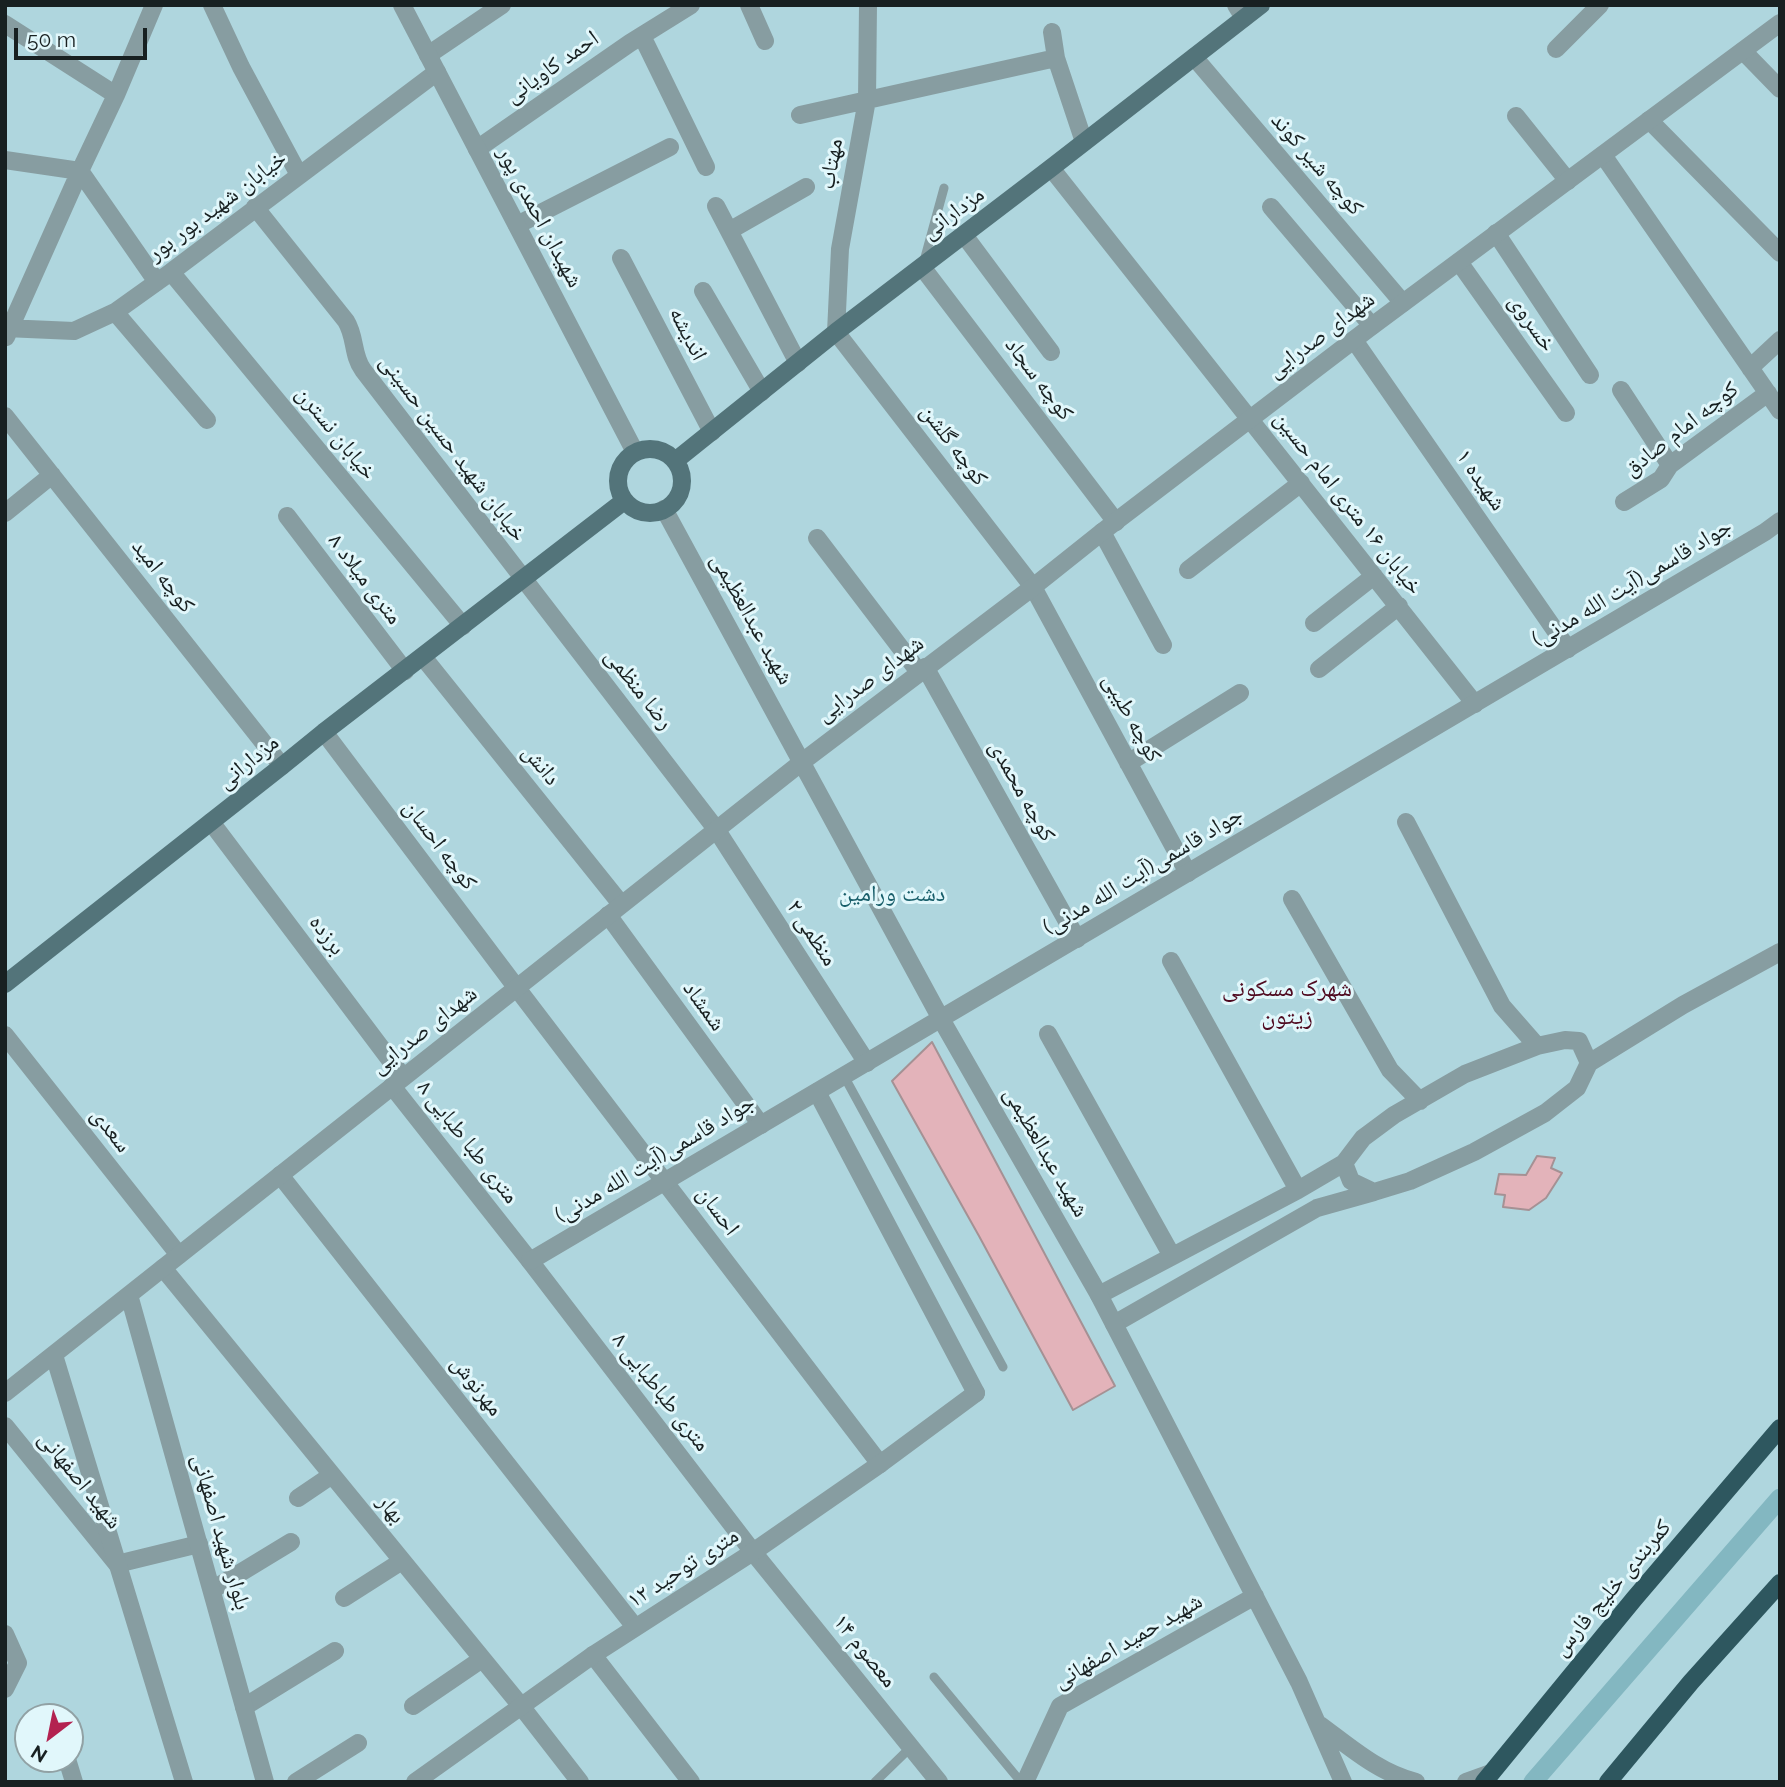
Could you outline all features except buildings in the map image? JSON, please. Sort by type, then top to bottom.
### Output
[{"type":"main road","name":"مزدارانی","points":[[675,460],[836,332],[1194,57],[1240,12],[1261,5]]},
{"type":"main road","points":[[653,448],[666,452],[675,460],[681,472],[682,485],[678,497],[670,506],[658,512],[646,513],[633,509],[624,501],[618,489],[617,477],[621,464],[629,455],[641,449],[653,448]]},
{"type":"main road","name":"مزدارانی","points":[[5,984],[324,732],[624,501]]},
{"type":"main road","name":"کمربندی خلیج فارس","points":[[1487,1777],[1780,1428]]},
{"type":"main road","points":[[1608,1782],[1691,1682],[1780,1583]]},
{"type":"street","points":[[6,331],[116,95],[154,5]]},
{"type":"street","points":[[212,5],[241,67],[299,175]]},
{"type":"street","name":"شهیدان احمدی پور","points":[[402,5],[635,452]]},
{"type":"street","points":[[428,55],[502,5]]},
{"type":"street","name":"احمد کاویانی","points":[[477,149],[691,5]]},
{"type":"street","points":[[749,5],[765,41]]},
{"type":"street","name":"مهتاب","points":[[836,332],[840,249],[867,100],[868,5]]},
{"type":"street","points":[[1556,49],[1600,5]]},
{"type":"street","name":"شهدای صدرایی","points":[[5,1393],[802,762],[1372,326],[1780,23]]},
{"type":"street","points":[[5,24],[116,95]]},
{"type":"street","points":[[1052,32],[1056,58],[1084,142]]},
{"type":"street","points":[[642,36],[706,167]]},
{"type":"street","points":[[1743,51],[1780,89]]},
{"type":"street","name":"کوچه شیر کوند","points":[[1194,57],[1403,303]]},
{"type":"street","points":[[800,115],[1056,58]]},
{"type":"street","name":"خیابان شهید بور بور","points":[[6,331],[74,331],[115,312],[437,72]]},
{"type":"street","points":[[1517,116],[1568,181]]},
{"type":"street","points":[[1649,120],[1780,253]]},
{"type":"street","points":[[517,225],[670,146]]},
{"type":"street","points":[[1603,155],[1780,411]]},
{"type":"street","points":[[5,160],[80,171]]},
{"type":"street","name":"خیابان ۱۶ متری امام حسین","points":[[1051,168],[1475,704]]},
{"type":"street","name":"خیابان نسترن","points":[[80,171],[164,277],[463,626]]},
{"type":"street","points":[[729,231],[806,187]]},
{"type":"street","points":[[716,206],[798,363]]},
{"type":"street","points":[[1270,206],[1372,326]]},
{"type":"street","name":"خیابان شهید حسین حسینی","points":[[255,207],[346,321],[352,333],[358,363],[523,579]]},
{"type":"street","points":[[1496,233],[1590,375]]},
{"type":"street","points":[[964,235],[1051,352]]},
{"type":"street","name":"اندیشه","points":[[621,258],[712,432]]},
{"type":"street","name":"خسروی","points":[[1459,262],[1566,414]]},
{"type":"street","name":"کوچه سجاد","points":[[922,267],[1109,527],[1163,645]]},
{"type":"street","points":[[704,291],[762,392]]},
{"type":"street","points":[[115,312],[207,420]]},
{"type":"street","name":"کوچه گلشن","points":[[836,332],[1032,587]]},
{"type":"street","name":"شهیده ۱","points":[[1354,340],[1569,649]]},
{"type":"street","points":[[1750,368],[1780,340]]},
{"type":"street","points":[[1620,390],[1670,466]]},
{"type":"street","name":"کوچه امام صادق","points":[[1624,502],[1661,479],[1670,466],[1768,393]]},
{"type":"street","name":"کوچه امید","points":[[5,416],[282,766]]},
{"type":"street","points":[[5,513],[52,475]]},
{"type":"street","points":[[1188,570],[1301,483]]},
{"type":"street","name":"شهید عبدالعظیمی","points":[[664,509],[942,1019],[1100,1295],[1318,1723],[1369,1761],[1403,1779],[1416,1782]]},
{"type":"street","name":"۸ متری میلاد","points":[[287,516],[405,671]]},
{"type":"street","name":"جواد قاسمی(آیت الله مدنی)","points":[[530,1261],[1569,649],[1780,521]]},
{"type":"street","name":"کوچه محمدی","points":[[817,538],[922,670],[1077,939]]},
{"type":"street","points":[[1314,623],[1374,576]]},
{"type":"street","name":"رضا منظمی","points":[[523,579],[716,829]]},
{"type":"street","name":"کوچه طیبی","points":[[1032,587],[1188,873]]},
{"type":"street","points":[[1319,669],[1399,606]]},
{"type":"street","name":"دانش","points":[[423,657],[615,910]]},
{"type":"street","points":[[1128,763],[1240,693]]},
{"type":"street","name":"کوچه احسان","points":[[324,732],[516,988]]},
{"type":"street","name":"برزده","points":[[211,822],[398,1082]]},
{"type":"street","points":[[1406,822],[1502,1006],[1537,1046]]},
{"type":"street","name":"منظمی ۲","points":[[716,829],[867,1063]]},
{"type":"street","points":[[1292,899],[1390,1070],[1420,1101]]},
{"type":"street","name":"شمشاد","points":[[615,910],[761,1125]]},
{"type":"street","points":[[1114,1324],[1317,1208],[1410,1181],[1474,1153],[1545,1113],[1577,1088],[1589,1063],[1684,1005],[1780,952]]},
{"type":"street","points":[[1171,961],[1298,1190]]},
{"type":"street","name":"احسان","points":[[516,988],[880,1464]]},
{"type":"street","points":[[1048,1034],[1172,1256]]},
{"type":"street","name":"سعدی","points":[[5,1035],[179,1255]]},
{"type":"street","points":[[1100,1295],[1298,1190],[1343,1163],[1363,1138],[1394,1115],[1465,1074],[1537,1046],[1565,1040],[1579,1041],[1589,1063]]},
{"type":"street","name":"۸ متری طبا طبایی","points":[[398,1082],[530,1261]]},
{"type":"street","name":"۱۲ متری توحید","points":[[415,1782],[593,1655],[753,1552],[880,1464],[976,1393],[817,1092]]},
{"type":"street","points":[[1343,1163],[1351,1181],[1374,1192]]},
{"type":"street","name":"مهرنوش","points":[[281,1175],[635,1627]]},
{"type":"street","name":"۸ متری طباطبایی","points":[[530,1261],[753,1552]]},
{"type":"street","name":"بهار","points":[[163,1268],[580,1782]]},
{"type":"street","name":"بلوار شهید اصفهانی","points":[[129,1295],[265,1782]]},
{"type":"street","points":[[54,1355],[184,1782]]},
{"type":"street","name":"شهید اصفهانی","points":[[5,1426],[117,1564]]},
{"type":"street","points":[[298,1498],[332,1475]]},
{"type":"street","points":[[212,1590],[291,1542]]},
{"type":"street","points":[[117,1564],[199,1544]]},
{"type":"street","name":"۱۴ معصوم","points":[[753,1552],[939,1782]]},
{"type":"street","points":[[344,1598],[402,1561]]},
{"type":"street","name":"شهید حمید اصفهانی","points":[[1023,1782],[1059,1706],[1255,1596]]},
{"type":"street","points":[[5,1634],[18,1663],[5,1689]]},
{"type":"street","points":[[244,1707],[335,1651]]},
{"type":"street","points":[[593,1655],[691,1782]]},
{"type":"street","points":[[412,1706],[482,1658]]},
{"type":"street","points":[[1318,1723],[1343,1782]]},
{"type":"street","points":[[296,1782],[358,1743]]},
{"type":"street","points":[[1466,1782],[1487,1777]]},
{"type":"lane","points":[[922,267],[944,188]]},
{"type":"lane","points":[[844,1076],[1003,1367]]},
{"type":"lane","points":[[934,1677],[1023,1782]]},
{"type":"lane","points":[[875,1782],[911,1747]]},
{"type":"green space","name":"دشت ورامین","points":[[5,5],[1780,5],[1780,1782],[5,1782]]},
{"type":"waterway","points":[[1533,1782],[1780,1498]]},
{"type":"district","name":"شهرک مسکونی زیتون","points":[[1287,1003]]}]
